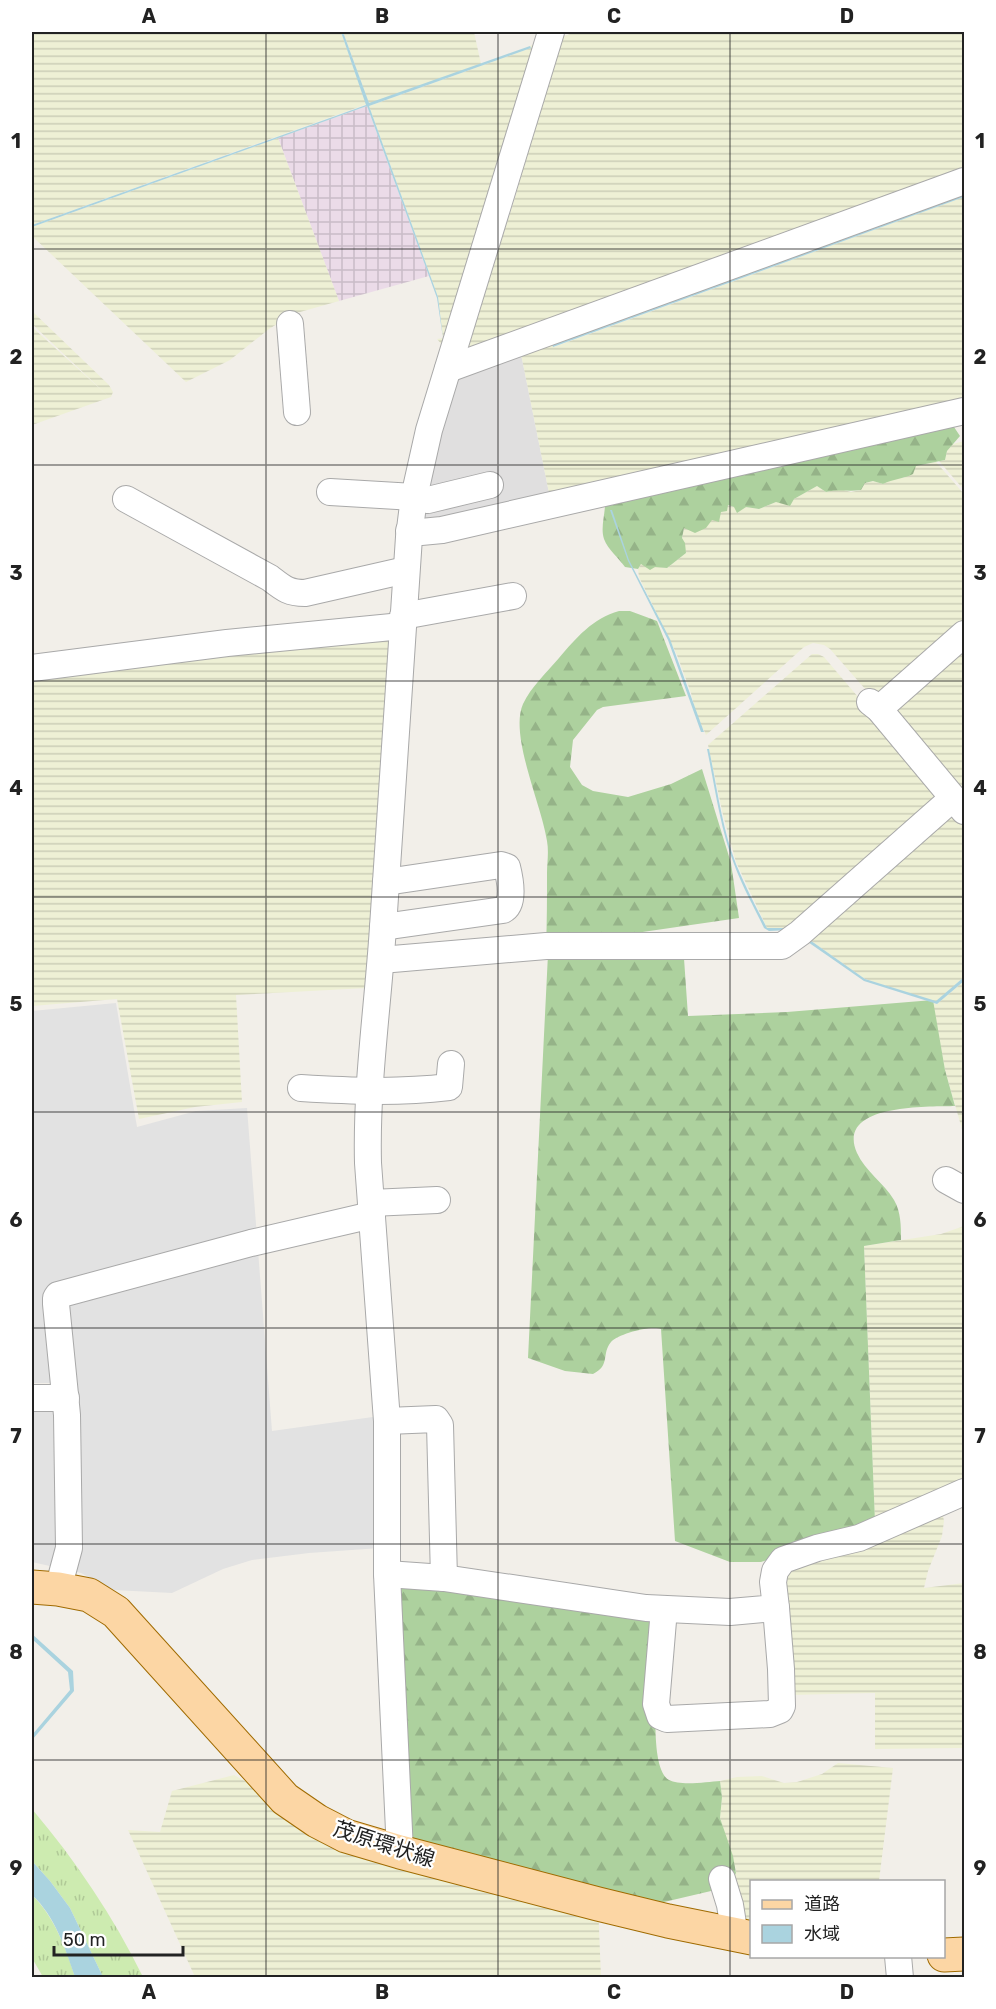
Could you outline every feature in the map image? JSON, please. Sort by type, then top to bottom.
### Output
[{"type":"main road","name":"茂原環状線","points":[[45,1588],[89,1595],[116,1612],[285,1799],[317,1821],[346,1836],[598,1904],[743,1937]]},
{"type":"main road","points":[[945,1955],[964,1954]]},
{"type":"street","points":[[400,1852],[387,1574],[387,1421],[368,1163],[368,1093],[381,960],[409,534],[414,497],[429,430],[551,32]]},
{"type":"street","points":[[448,369],[964,181]]},
{"type":"street","points":[[290,324],[297,412]]},
{"type":"street","points":[[409,534],[442,530],[964,411]]},
{"type":"street","points":[[330,492],[414,497],[428,500],[490,485]]},
{"type":"street","points":[[126,499],[293,593],[305,593],[407,567]]},
{"type":"street","points":[[32,668],[403,621],[513,596]]},
{"type":"street","points":[[381,960],[546,946],[782,946],[958,804],[875,705],[964,634]]},
{"type":"street","points":[[383,927],[504,910],[510,902],[509,874],[507,867],[501,865],[386,882]]},
{"type":"street","points":[[301,1088],[368,1093],[412,1092],[450,1087],[451,1064]]},
{"type":"street","points":[[45,1588],[69,1548],[66,1398],[56,1304],[58,1294],[371,1209],[437,1200]]},
{"type":"street","points":[[32,1398],[66,1398]]},
{"type":"street","points":[[387,1421],[436,1419],[440,1425],[444,1578]]},
{"type":"street","points":[[664,1609],[656,1704],[660,1716],[673,1719],[770,1714],[780,1710],[782,1706],[773,1582],[775,1571],[783,1560],[817,1548],[859,1538],[964,1492]]},
{"type":"street","points":[[387,1574],[444,1578],[646,1608],[730,1612],[776,1608]]},
{"type":"street","points":[[722,1879],[743,1937]]},
{"type":"street","points":[[898,1958],[900,1977]]},
{"type":"shaded area","points":[[367,106],[429,276],[339,301],[278,138]]},
{"type":"shaded area","points":[[520,349],[550,498],[424,526],[428,489],[441,432],[460,371]]},
{"type":"shaded area","points":[[116,1003],[137,1127],[196,1111],[247,1108],[272,1431],[380,1416],[380,1548],[252,1560],[223,1569],[172,1593],[114,1590],[81,1573],[32,1562],[32,1409],[62,1383],[32,1383],[32,1011]]},
{"type":"green space","points":[[32,32],[341,32],[367,104],[32,225]]},
{"type":"green space","points":[[343,32],[474,32],[481,64],[369,104]]},
{"type":"green space","points":[[576,32],[964,32],[964,174],[470,349],[468,343],[513,204],[561,37]]},
{"type":"green space","points":[[535,44],[443,346],[437,339],[443,338],[438,297],[369,106],[531,48],[530,46]]},
{"type":"green space","points":[[278,138],[339,301],[293,314],[269,329],[230,360],[186,382],[32,236],[32,227]]},
{"type":"green space","points":[[964,197],[964,404],[550,498],[520,349],[550,338],[554,347]]},
{"type":"green space","points":[[32,311],[109,385],[113,392],[111,397],[32,425],[32,327],[108,396],[32,324]]},
{"type":"green space","points":[[950,421],[960,436],[947,451],[945,460],[916,466],[913,474],[883,484],[873,481],[865,483],[861,490],[826,492],[817,486],[794,499],[790,506],[776,502],[759,509],[746,507],[737,513],[734,507],[728,505],[727,511],[721,512],[719,522],[712,520],[706,528],[695,533],[684,528],[682,538],[686,553],[667,568],[655,567],[650,570],[641,564],[638,569],[625,567],[604,539],[605,500]]},
{"type":"green space","points":[[964,441],[964,490],[939,461],[945,460],[947,451],[953,444]]},
{"type":"green space","points":[[936,462],[964,494],[964,626],[873,698],[830,649],[813,643],[804,647],[706,735],[696,713],[677,655],[639,577],[638,569],[641,564],[667,568],[686,553],[682,538],[684,528],[712,519],[727,505],[759,509],[776,502],[794,499],[817,486],[826,492],[840,489],[851,492],[861,490],[865,483],[874,481],[883,484],[893,478],[904,478],[916,466]]},
{"type":"green space","points":[[619,611],[630,611],[657,621],[686,696],[603,707],[597,710],[573,740],[570,767],[582,785],[593,791],[628,797],[671,784],[702,769],[731,863],[739,918],[546,946],[548,845],[523,752],[520,717],[523,704],[530,692],[572,643],[601,618]]},
{"type":"green space","points":[[393,632],[367,988],[236,995],[242,1102],[195,1107],[139,1119],[117,999],[32,1006],[32,674]]},
{"type":"green space","points":[[964,642],[964,802],[891,706]]},
{"type":"green space","points":[[812,654],[824,657],[940,793],[789,928],[767,928],[736,862],[708,745]]},
{"type":"green space","points":[[947,810],[964,820],[964,977],[936,1002],[865,979],[804,936]]},
{"type":"green space","points":[[683,944],[688,1016],[787,1012],[933,1000],[945,1070],[955,1106],[907,1108],[871,1116],[859,1125],[854,1137],[860,1159],[894,1200],[901,1224],[901,1240],[864,1246],[875,1522],[761,1562],[730,1562],[675,1541],[661,1329],[643,1329],[615,1339],[608,1346],[602,1367],[593,1374],[565,1371],[528,1358],[548,954]]},
{"type":"green space","points":[[964,981],[964,1136],[945,1070],[933,1003],[937,1004]]},
{"type":"green space","points":[[964,1226],[964,1487],[875,1522],[864,1246],[941,1234]]},
{"type":"green space","points":[[942,1511],[944,1521],[942,1536],[924,1588],[964,1583],[964,1748],[875,1749],[875,1693],[790,1695],[785,1571]]},
{"type":"green space","points":[[387,1574],[664,1609],[655,1727],[661,1770],[669,1780],[674,1782],[720,1781],[722,1797],[720,1818],[733,1856],[736,1873],[730,1885],[647,1906],[414,1839],[409,1835]]},
{"type":"green space","points":[[838,1763],[893,1768],[879,1880],[750,1880],[750,1923],[738,1921],[730,1885],[736,1869],[720,1818],[722,1797],[720,1781],[737,1777],[762,1776],[784,1783],[797,1782],[822,1774]]},
{"type":"green space","points":[[234,1775],[317,1821],[598,1904],[601,1977],[195,1977],[128,1830],[160,1832],[172,1791]]},
{"type":"green space","points":[[32,1809],[93,1890],[143,1977],[103,1977],[70,1908],[32,1861]]},
{"type":"green space","points":[[32,1895],[53,1923],[75,1977],[43,1977],[32,1958]]},
{"type":"water","points":[[341,32],[343,32],[369,103],[530,46],[531,48],[369,106],[438,297],[443,338],[437,298],[367,106],[32,227],[32,225],[366,105]]},
{"type":"water","points":[[964,193],[964,197],[553,347],[552,344]]},
{"type":"water","points":[[610,510],[612,510],[629,560],[670,639],[704,732],[701,732],[668,640],[628,561]]},
{"type":"water","points":[[707,749],[709,749],[727,836],[743,880],[767,928],[789,928],[789,930],[769,931],[764,928],[741,880],[725,836]]},
{"type":"water","points":[[807,938],[865,979],[936,1001],[964,977],[964,981],[937,1004],[864,981],[805,940]]},
{"type":"water","points":[[32,1634],[73,1671],[74,1691],[32,1740],[32,1735],[70,1690],[68,1672],[32,1639]]},
{"type":"water","points":[[32,1861],[70,1908],[103,1977],[75,1977],[53,1923],[32,1895]]}]
